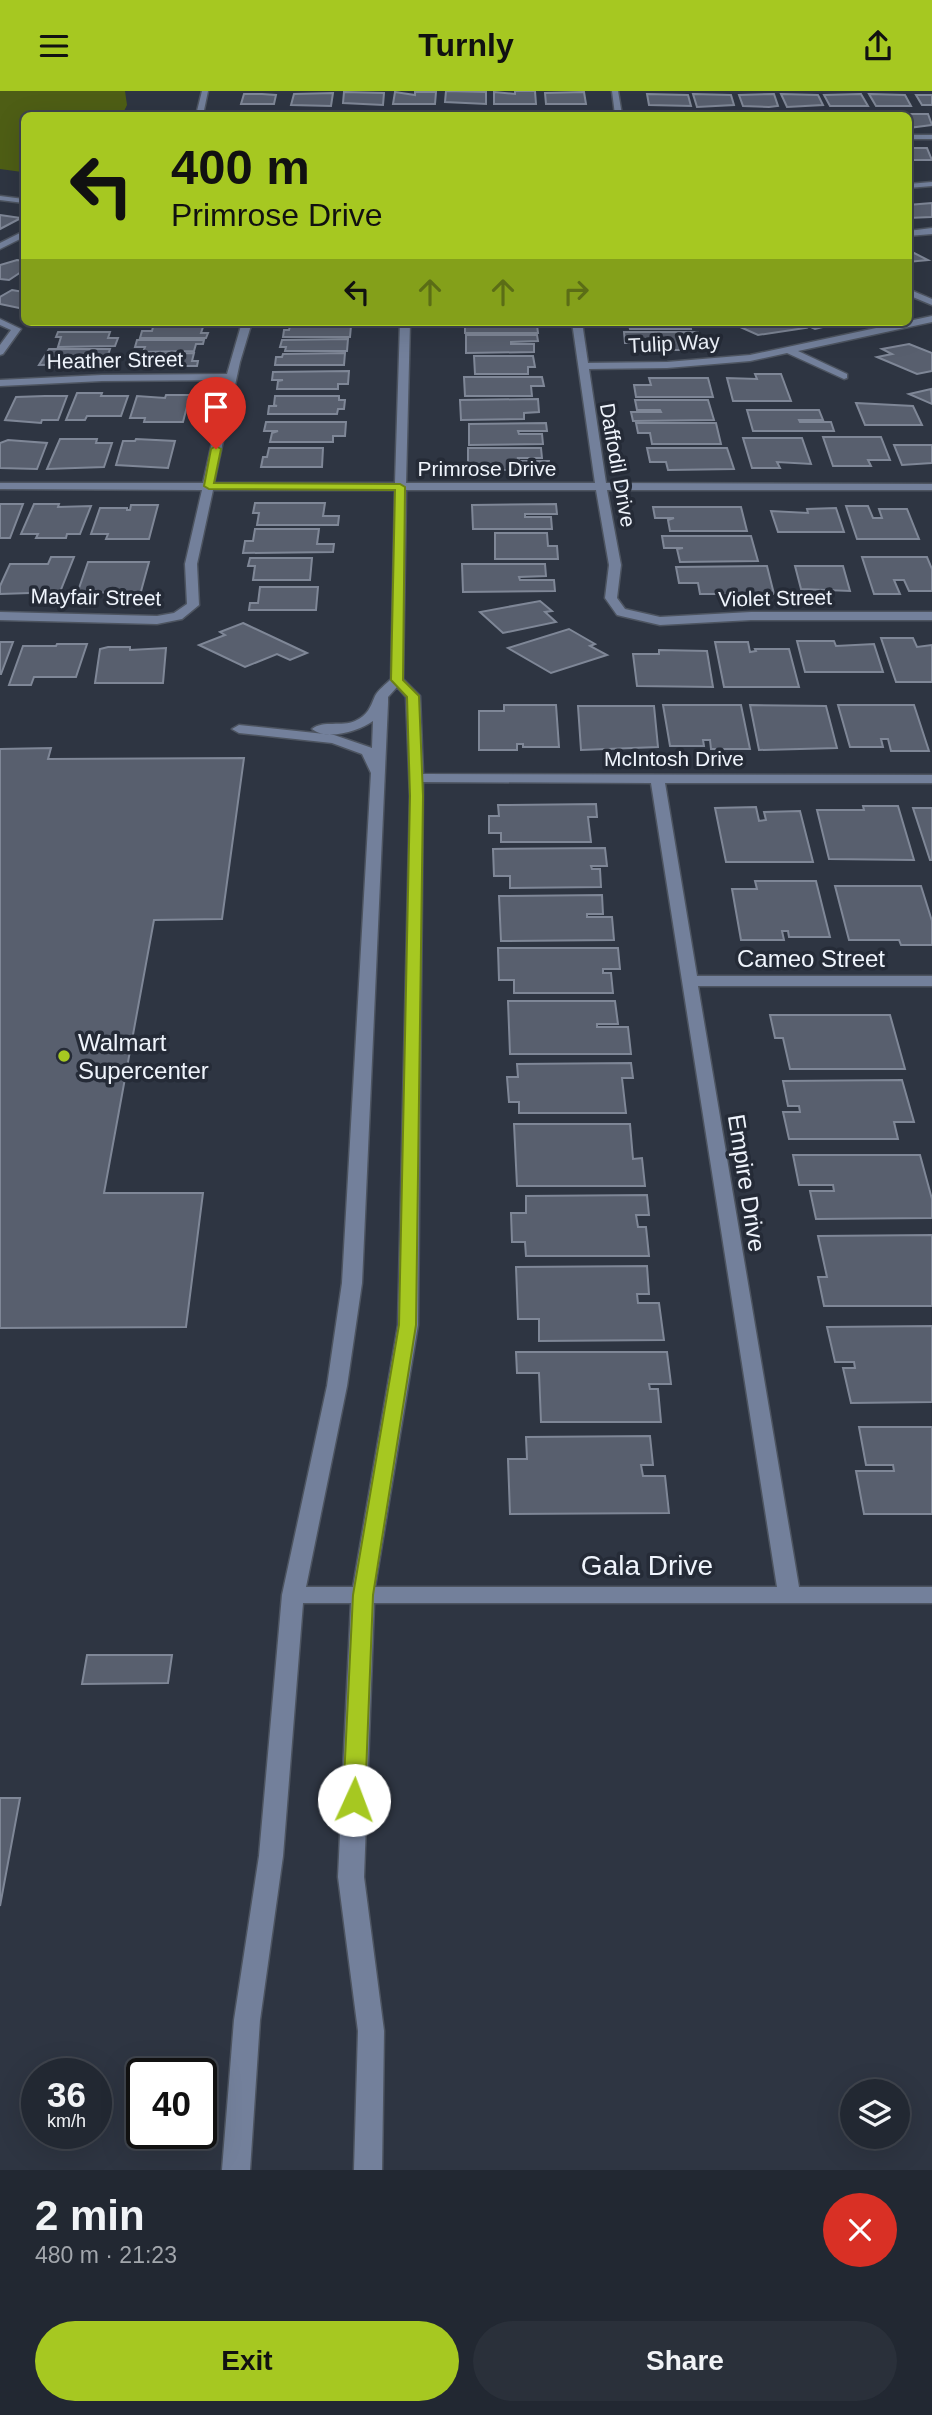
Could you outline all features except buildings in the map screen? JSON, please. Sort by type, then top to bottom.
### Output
[{"type":"street","points":[[200,112],[205,91]]},
{"type":"street","points":[[615,91],[618,112]]},
{"type":"street","points":[[912,137],[932,137]]},
{"type":"street","points":[[912,186],[932,184]]},
{"type":"street","points":[[0,198],[21,201]]},
{"type":"street","points":[[912,234],[932,231]]},
{"type":"street","points":[[0,246],[21,236]]},
{"type":"street","points":[[0,246],[21,249]]},
{"type":"street","points":[[912,294],[932,302]]},
{"type":"street","name":"Tulip Way","points":[[912,324],[932,319]]},
{"type":"street","points":[[0,322],[16,329],[0,352]]},
{"type":"street","points":[[209,486],[246,326]]},
{"type":"street","points":[[236,2170],[247,2020],[271,1856],[293,1595],[337,1386],[352,1283],[381,703],[382,696],[397,680],[405,326]]},
{"type":"street","name":"Daffodil Drive","points":[[577,326],[615,565],[611,598],[621,612]]},
{"type":"street","name":"Tulip Way","points":[[582,366],[712,362],[791,351],[901,326]]},
{"type":"street","points":[[791,351],[844,376]]},
{"type":"street","name":"Heather Street","points":[[0,383],[102,377],[232,377]]},
{"type":"street","name":"Primrose Drive","points":[[0,486],[932,487]]},
{"type":"street","name":"Mayfair Street","points":[[0,615],[157,620],[178,615],[192,605],[191,564],[209,486]]},
{"type":"street","name":"Violet Street","points":[[621,612],[660,621],[751,616],[932,616]]},
{"type":"street","points":[[368,2170],[371,2031],[351,1877],[363,1595],[408,1325],[416,778],[413,696],[397,680]]},
{"type":"street","points":[[377,774],[368,751],[351,743],[239,729],[333,730],[357,726],[375,715],[381,703]]},
{"type":"street","name":"McIntosh Drive","points":[[416,778],[932,779]]},
{"type":"street","name":"Empire Drive","points":[[657,779],[789,1595]]},
{"type":"street","name":"Cameo Street","points":[[689,981],[932,981]]},
{"type":"street","name":"Gala Drive","points":[[293,1595],[932,1595]]},
{"type":"shaded area","points":[[0,91],[125,91],[127,105],[124,112],[21,112],[21,172],[0,169]]},
{"type":"shaded area","points":[[249,110],[515,112],[249,112]]},
{"type":"place","name":"Walmart Supercenter","points":[[64,1056]]},
{"type":"route","points":[[216,449],[209,486],[400,487],[397,680],[413,696],[417,796],[408,1325],[363,1595],[354,1800]]}]
